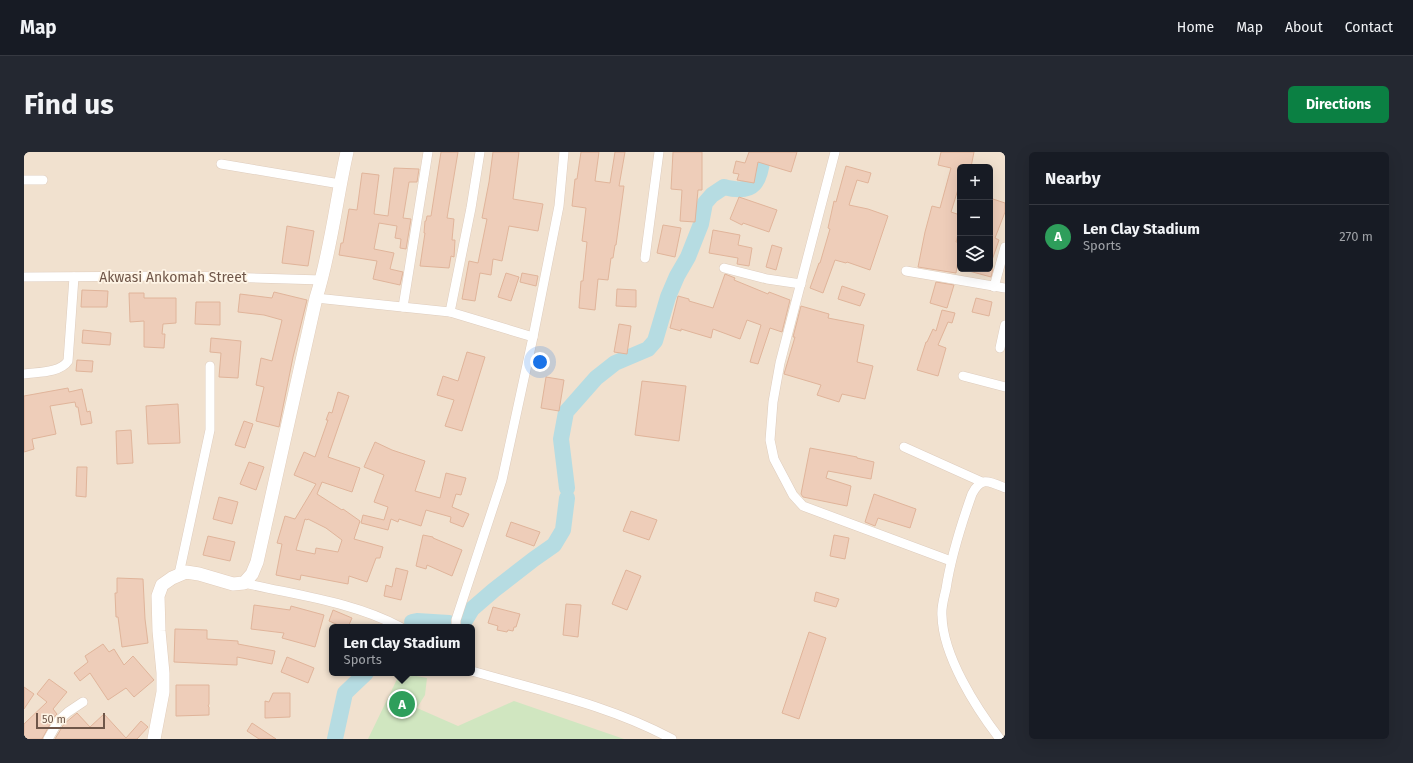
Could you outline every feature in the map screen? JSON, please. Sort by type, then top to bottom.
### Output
[{"type":"street","points":[[244,583],[252,574],[257,562],[316,298],[322,280],[347,152]]},
{"type":"street","points":[[403,307],[428,152]]},
{"type":"street","points":[[450,312],[471,208],[480,152]]},
{"type":"street","points":[[456,624],[456,620],[502,480],[533,337],[558,206],[564,152]]},
{"type":"street","points":[[645,258],[659,152]]},
{"type":"street","points":[[836,152],[780,363],[773,402],[770,440],[774,459],[793,495],[803,506],[951,561]]},
{"type":"street","points":[[221,164],[340,184]]},
{"type":"street","points":[[24,180],[43,180]]},
{"type":"street","points":[[994,287],[1005,247]]},
{"type":"street","points":[[724,268],[767,280],[801,284]]},
{"type":"street","points":[[906,271],[1005,288]]},
{"type":"street","name":"Akwasi Ankomah Street","points":[[24,277],[184,276],[322,280]]},
{"type":"street","points":[[24,374],[59,369],[65,366],[68,361],[74,277]]},
{"type":"street","points":[[316,298],[450,312],[533,337]]},
{"type":"street","points":[[1000,348],[1005,325]]},
{"type":"street","points":[[179,574],[210,430],[210,366]]},
{"type":"street","points":[[963,376],[1005,387]]},
{"type":"street","points":[[904,447],[982,482],[987,481],[1005,488]]},
{"type":"street","points":[[982,482],[976,487],[972,494],[951,561],[942,612],[943,630],[948,647],[969,691],[1000,739]]},
{"type":"street","points":[[154,739],[162,692],[163,673],[159,631],[158,596],[162,585],[179,574],[186,572],[199,574],[233,584],[244,583],[351,607],[394,624]]},
{"type":"street","points":[[475,672],[585,702],[636,721],[672,739]]},
{"type":"street","points":[[48,739],[59,720],[83,702]]},
{"type":"shaded area","points":[[24,152],[1005,152],[1005,739],[24,739]]},
{"type":"green space","points":[[399,676],[416,676],[427,678],[425,695],[417,708],[458,726],[514,701],[624,739],[368,739]]},
{"type":"building","points":[[441,152],[458,152],[447,218],[454,219],[452,240],[455,240],[454,257],[451,256],[449,268],[420,266],[425,233],[425,221],[427,216],[431,216]]},
{"type":"building","points":[[493,152],[519,152],[513,199],[543,204],[538,231],[509,226],[502,261],[493,259],[491,275],[480,273],[475,301],[462,299],[469,261],[478,263],[487,219],[482,218]]},
{"type":"building","points":[[581,152],[599,152],[595,181],[610,183],[615,152],[625,152],[619,186],[624,186],[616,245],[613,258],[611,258],[608,280],[598,279],[595,310],[579,308],[581,281],[583,281],[587,242],[582,241],[586,208],[572,206],[575,179],[577,179]]},
{"type":"building","points":[[673,152],[702,152],[702,190],[698,190],[695,222],[680,221],[682,190],[671,189]]},
{"type":"building","points":[[749,152],[797,152],[791,172],[758,162],[754,183],[737,180],[739,174],[733,173],[736,161],[745,163]]},
{"type":"building","points":[[941,152],[974,152],[972,164],[957,164],[957,193],[951,212],[957,214],[956,273],[918,267],[932,206],[940,208],[951,168],[938,165]]},
{"type":"building","points":[[846,166],[871,173],[868,183],[857,180],[849,205],[868,209],[888,216],[870,270],[847,262],[835,260],[823,293],[810,288],[820,263],[830,229],[828,228],[834,201],[836,202]]},
{"type":"building","points":[[394,168],[419,169],[417,182],[409,182],[403,218],[411,219],[406,249],[400,248],[401,239],[395,238],[397,226],[379,223],[374,249],[394,253],[390,269],[403,272],[400,285],[373,279],[377,261],[339,255],[341,243],[343,243],[349,209],[357,210],[362,173],[379,175],[374,214],[388,216]]},
{"type":"building","points":[[739,197],[777,210],[769,232],[743,223],[742,225],[730,219]]},
{"type":"building","points":[[993,199],[1005,203],[1005,212],[995,238],[999,240],[993,257]]},
{"type":"building","points":[[663,225],[681,228],[675,257],[657,253]]},
{"type":"building","points":[[287,226],[314,231],[308,266],[282,263]]},
{"type":"building","points":[[713,230],[740,235],[738,245],[752,248],[749,266],[737,264],[738,258],[709,253]]},
{"type":"building","points":[[772,245],[782,248],[776,270],[766,267]]},
{"type":"building","points":[[973,272],[992,272],[991,277]]},
{"type":"building","points":[[506,273],[519,277],[511,301],[498,297]]},
{"type":"building","points":[[522,273],[538,276],[536,286],[520,282]]},
{"type":"building","points":[[725,274],[735,278],[734,280],[768,294],[769,292],[790,300],[782,332],[770,328],[758,364],[750,362],[761,325],[747,320],[740,339],[713,329],[711,338],[681,329],[681,331],[670,328],[678,296],[713,308]]},
{"type":"building","points":[[936,282],[954,285],[947,308],[930,303]]},
{"type":"building","points":[[842,286],[865,294],[860,306],[838,299]]},
{"type":"building","points":[[617,289],[636,290],[636,307],[616,306]]},
{"type":"building","points":[[82,290],[108,291],[107,307],[81,307]]},
{"type":"building","points":[[274,292],[307,300],[293,357],[279,427],[256,421],[264,387],[256,385],[261,358],[272,361],[282,320],[264,315],[238,312],[240,294],[272,298]]},
{"type":"building","points":[[129,293],[144,293],[144,298],[176,298],[176,323],[163,324],[162,334],[165,334],[164,348],[144,347],[144,321],[130,322]]},
{"type":"building","points":[[976,298],[992,302],[989,316],[972,312]]},
{"type":"building","points":[[196,302],[220,302],[220,325],[195,324]]},
{"type":"building","points":[[801,306],[829,314],[828,318],[864,325],[857,362],[873,366],[865,399],[842,394],[839,402],[817,395],[821,385],[784,374],[795,337],[793,337]]},
{"type":"building","points":[[942,310],[955,313],[952,323],[948,322],[938,345],[946,348],[938,376],[917,370],[926,342],[933,329],[936,331]]},
{"type":"building","points":[[619,324],[631,326],[627,354],[614,352]]},
{"type":"building","points":[[83,330],[111,333],[110,345],[82,343]]},
{"type":"building","points":[[211,338],[241,341],[238,378],[219,377],[221,353],[210,352]]},
{"type":"building","points":[[467,352],[485,357],[462,431],[445,426],[454,400],[437,395],[443,376],[458,381]]},
{"type":"building","points":[[77,360],[93,361],[92,372],[76,371]]},
{"type":"building","points":[[546,377],[564,380],[559,411],[541,408]]},
{"type":"building","points":[[642,381],[686,386],[679,441],[635,435]]},
{"type":"building","points":[[68,388],[69,392],[82,389],[87,412],[90,411],[92,423],[81,425],[78,407],[76,407],[75,402],[50,406],[56,434],[32,439],[34,449],[24,452],[24,396]]},
{"type":"building","points":[[338,392],[349,396],[328,457],[360,468],[352,492],[322,482],[317,494],[360,521],[354,539],[383,547],[380,558],[376,558],[367,582],[349,576],[348,584],[301,575],[300,580],[276,575],[282,544],[277,543],[285,516],[295,519],[316,484],[294,475],[304,452],[315,457],[328,420],[326,420],[329,412],[332,413]],"holes":[[[305,519],[308,519],[326,528],[342,540],[338,552],[316,548],[315,554],[296,550]]]},
{"type":"building","points":[[178,404],[180,443],[148,444],[146,406]]},
{"type":"building","points":[[244,421],[253,424],[245,448],[235,445]]},
{"type":"building","points":[[131,430],[133,463],[117,464],[116,431]]},
{"type":"building","points":[[375,442],[392,450],[425,461],[415,491],[440,498],[446,473],[466,478],[461,495],[456,494],[452,507],[469,514],[463,527],[450,522],[451,517],[426,510],[421,526],[399,519],[398,522],[391,519],[388,530],[361,523],[363,515],[384,520],[388,507],[374,502],[384,475],[364,467]]},
{"type":"building","points":[[810,448],[857,457],[874,462],[871,479],[828,471],[826,478],[851,486],[847,506],[803,497],[801,494]]},
{"type":"building","points":[[249,462],[264,467],[256,490],[240,484]]},
{"type":"building","points":[[77,467],[87,467],[86,497],[76,496]]},
{"type":"building","points":[[874,494],[916,509],[910,528],[878,518],[875,526],[865,522]]},
{"type":"building","points":[[219,497],[238,502],[232,524],[213,519]]},
{"type":"building","points":[[631,511],[657,520],[649,540],[623,531]]},
{"type":"building","points":[[511,522],[540,532],[534,546],[506,536]]},
{"type":"building","points":[[423,535],[433,537],[462,550],[452,576],[427,565],[426,569],[416,566]]},
{"type":"building","points":[[834,535],[849,538],[845,559],[830,556]]},
{"type":"building","points":[[208,536],[235,542],[230,561],[203,555]]},
{"type":"building","points":[[396,568],[408,571],[401,600],[384,596],[386,585],[392,587]]},
{"type":"building","points":[[626,570],[641,576],[627,610],[612,604]]},
{"type":"building","points":[[117,578],[143,579],[148,643],[122,647],[118,617],[116,617],[115,593],[117,593]]},
{"type":"building","points":[[816,592],[839,599],[836,607],[814,601]]},
{"type":"building","points":[[566,604],[581,605],[578,637],[563,635]]},
{"type":"building","points":[[254,605],[290,610],[291,606],[324,615],[315,647],[282,638],[284,633],[251,629]]},
{"type":"building","points":[[493,607],[520,614],[516,627],[514,627],[513,631],[508,630],[507,632],[497,630],[498,626],[488,623]]},
{"type":"building","points":[[333,610],[352,618],[349,624],[336,624],[329,621]]},
{"type":"building","points":[[175,629],[207,630],[207,639],[238,641],[238,644],[275,651],[272,664],[237,657],[237,665],[174,662]]},
{"type":"building","points":[[809,632],[826,638],[799,719],[782,713]]},
{"type":"building","points":[[103,644],[109,652],[114,649],[124,665],[133,656],[154,680],[134,697],[126,688],[108,700],[90,673],[80,681],[74,673],[88,662],[85,656]]},
{"type":"building","points":[[287,657],[314,668],[308,683],[281,672]]},
{"type":"building","points":[[49,679],[67,692],[53,709],[57,714],[42,739],[26,739],[24,737],[24,724],[47,702],[37,694]]},
{"type":"building","points":[[176,685],[209,685],[209,715],[176,716]]},
{"type":"building","points":[[24,687],[34,694],[24,709]]},
{"type":"building","points":[[273,693],[290,693],[290,717],[265,718],[265,701],[269,702]]},
{"type":"building","points":[[77,713],[90,727],[104,714],[126,738],[141,721],[148,727],[137,739],[55,739],[64,724]]},
{"type":"building","points":[[252,723],[276,739],[259,739],[247,731]]},
{"type":"waterway","points":[[567,488],[561,439],[566,412],[596,378],[615,363],[648,349],[655,341],[668,297],[677,276],[688,257],[701,224],[705,203],[712,195],[724,187],[744,189],[755,183],[758,177],[764,152]]},
{"type":"waterway","points":[[464,622],[472,609],[494,590],[554,545],[563,530],[567,498]]},
{"type":"waterway","points":[[412,622],[449,623]]},
{"type":"waterway","points":[[335,739],[345,693],[363,676]]},
{"type":"place","name":"Len Clay Stadium","points":[[402,704]]}]
